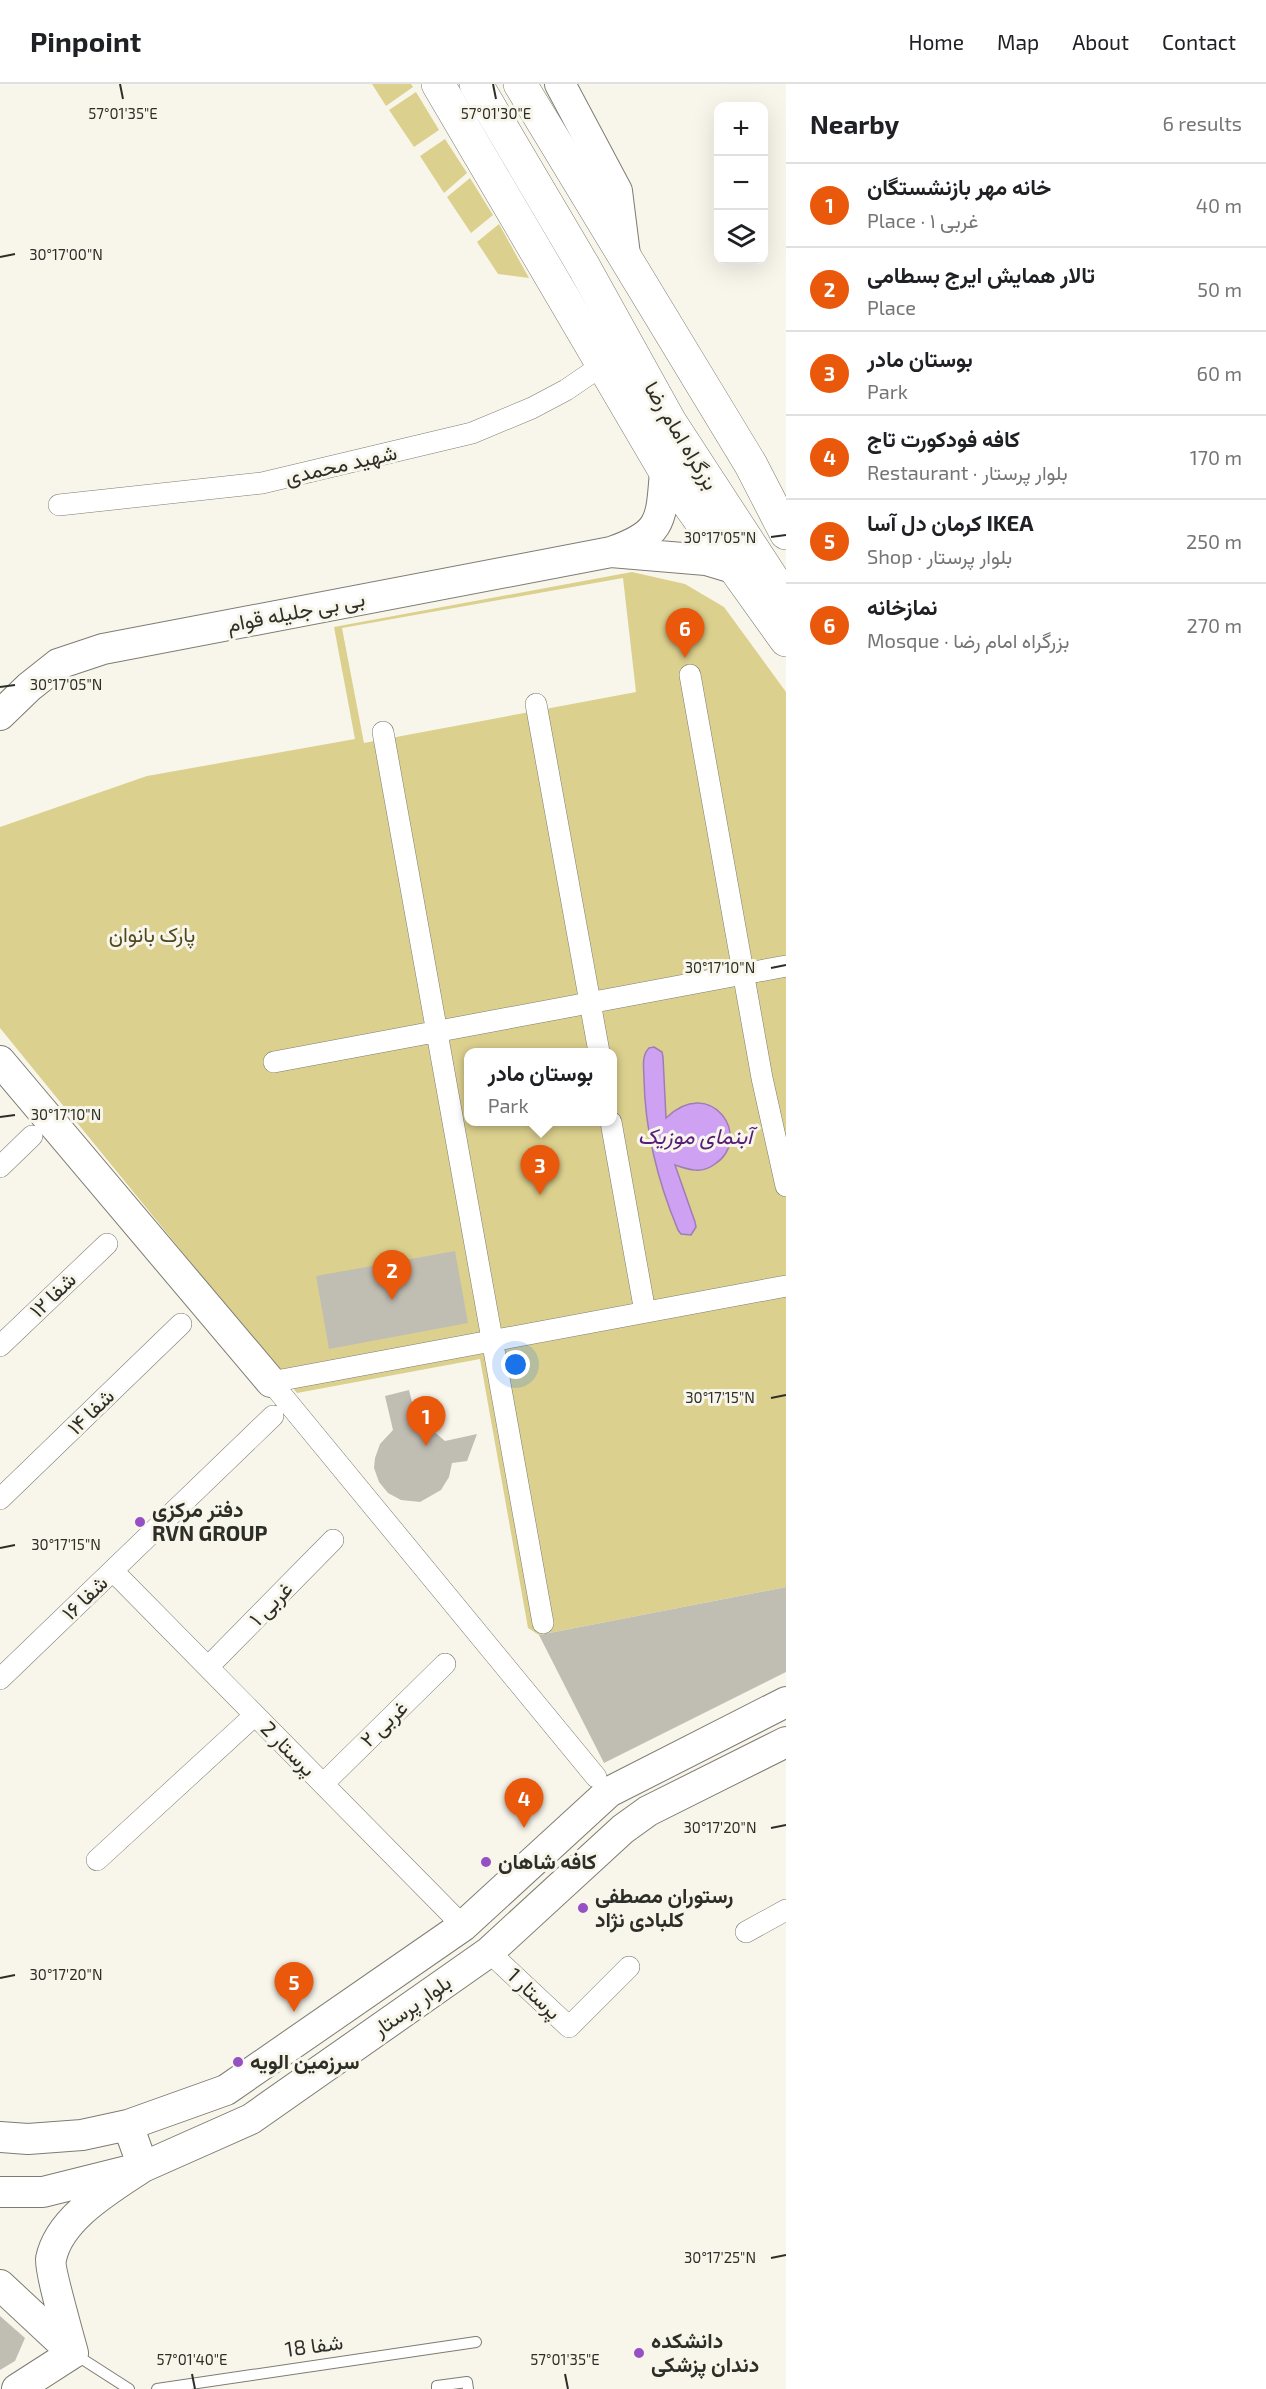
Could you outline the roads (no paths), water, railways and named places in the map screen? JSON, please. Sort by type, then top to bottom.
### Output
[{"type":"main road","points":[[438,84],[665,471],[786,640]]},
{"type":"main road","name":"بزرگراه امام رضا","points":[[476,84],[584,267],[670,422],[786,602]]},
{"type":"main road","points":[[520,84],[751,465],[786,533]]},
{"type":"main road","points":[[736,569],[786,602]]},
{"type":"street","points":[[560,84],[616,191],[625,255]]},
{"type":"street","name":"شهید محمدی","points":[[59,505],[262,483],[462,435],[532,408],[566,390],[604,364]]},
{"type":"street","points":[[611,552],[633,544],[651,532],[662,513],[665,471]]},
{"type":"street","points":[[611,552],[706,560],[736,569]]},
{"type":"street","name":"بی بی جلیله قوام","points":[[0,715],[29,687],[58,664],[103,649],[611,552]]},
{"type":"street","points":[[690,675],[762,1078],[786,1186]]},
{"type":"street","points":[[536,704],[598,1048]]},
{"type":"street","points":[[383,732],[543,1623]]},
{"type":"street","points":[[274,1062],[786,966]]},
{"type":"street","points":[[0,1060],[271,1382],[596,1777]]},
{"type":"street","points":[[612,1126],[645,1312]]},
{"type":"street","points":[[0,1167],[32,1136]]},
{"type":"street","name":"شفا ۱۲","points":[[0,1346],[107,1244]]},
{"type":"street","points":[[271,1382],[786,1286]]},
{"type":"street","name":"شفا ۱۴","points":[[0,1499],[181,1324]]},
{"type":"street","name":"شفا ۱۶","points":[[0,1679],[273,1416]]},
{"type":"street","name":"۱ غربی","points":[[208,1667],[333,1540]]},
{"type":"street","name":"پرستار 2","points":[[113,1571],[463,1926]]},
{"type":"street","name":"۲ غربی","points":[[323,1784],[446,1664]]},
{"type":"street","name":"بلوار پرستار","points":[[0,2137],[27,2139],[82,2135],[128,2125],[226,2090],[463,1926],[609,1792],[786,1702]]},
{"type":"street","points":[[97,1860],[255,1715]]},
{"type":"street","name":"بلوار پرستار","points":[[0,2192],[43,2192],[142,2167],[251,2119],[489,1953],[623,1829],[648,1811],[786,1742]]},
{"type":"street","points":[[746,1932],[786,1910]]},
{"type":"street","name":"پرستار 1","points":[[489,1953],[569,2027],[629,1967]]},
{"type":"street","points":[[73,2353],[50,2260],[66,2224],[100,2196],[142,2167],[128,2125]]},
{"type":"street","points":[[0,2285],[73,2353]]},
{"type":"street","points":[[17,2389],[73,2353]]},
{"type":"lane","name":"شفا 18","points":[[157,2389],[476,2342]]},
{"type":"lane","points":[[73,2353],[129,2389]]},
{"type":"lane","points":[[437,2389],[437,2386],[467,2382],[468,2389]]},
{"type":"water","name":"آبنمای موزیک","points":[[654,1047],[662,1052],[663,1057],[666,1118],[683,1106],[698,1103],[712,1106],[722,1115],[728,1126],[730,1140],[726,1153],[715,1164],[700,1170],[690,1170],[675,1165],[695,1222],[696,1227],[691,1235],[681,1234],[678,1230],[664,1194],[650,1137],[643,1063],[646,1051]]},
{"type":"place","name":"نمازخانه","points":[[685,658]]},
{"type":"place","name":"بوستان مادر","points":[[540,1195]]},
{"type":"place","name":"تالار همایش ایرج بسطامی","points":[[392,1300]]},
{"type":"place","name":"خانه مهر بازنشستگان","points":[[426,1446]]},
{"type":"place","name":"دفتر مرکزی RVN GROUP","points":[[140,1522]]},
{"type":"place","name":"کافه فودکورت تاج","points":[[524,1828]]},
{"type":"place","name":"کافه شاهان","points":[[486,1862]]},
{"type":"place","name":"رستوران مصطفی کلبادی نژاد","points":[[583,1908]]},
{"type":"place","name":"کرمان دل آسا IKEA","points":[[294,2012]]},
{"type":"place","name":"سرزمین الویه","points":[[238,2062]]},
{"type":"place","name":"دانشکده دندان پزشکی","points":[[639,2353]]},
{"type":"park label","name":"پارک بانوان","points":[[152,935]]}]
